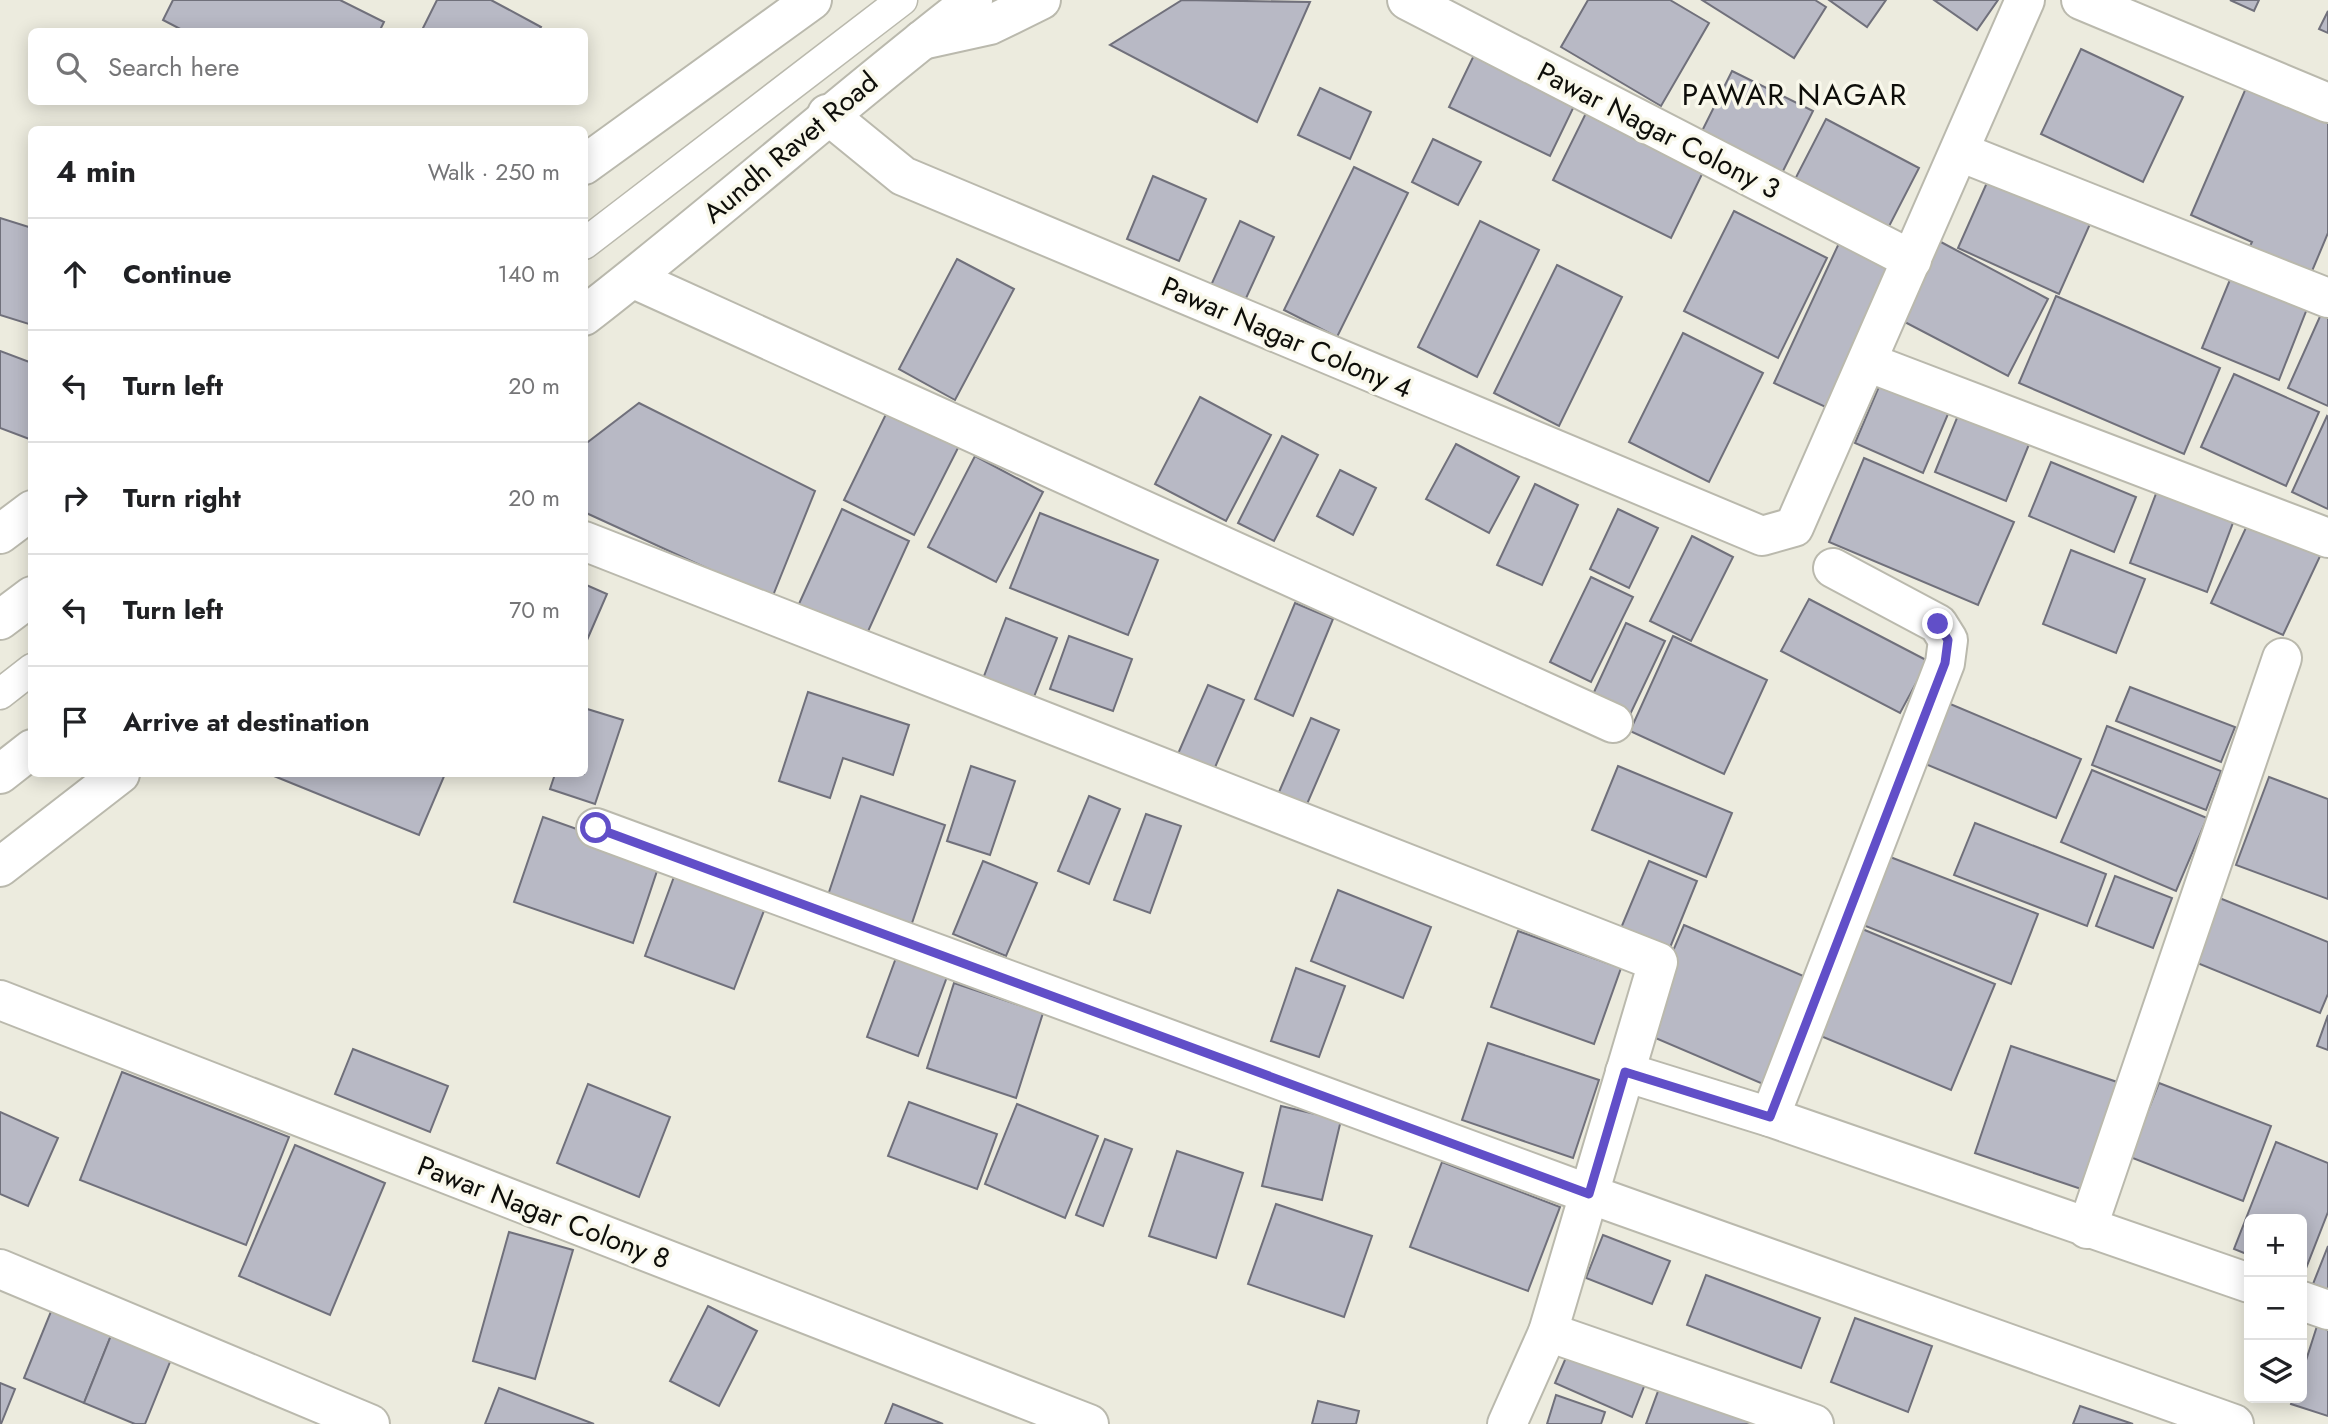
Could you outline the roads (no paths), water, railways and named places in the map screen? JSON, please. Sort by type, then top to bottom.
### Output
[{"type":"street","points":[[588,162],[812,0]]},
{"type":"street","name":"Aundh Ravet Road","points":[[588,324],[609,297],[827,114],[973,0]]},
{"type":"street","points":[[922,40],[990,25],[1041,0]]},
{"type":"street","name":"Pawar Nagar Colony 3","points":[[1407,0],[1912,260]]},
{"type":"street","points":[[2025,0],[1867,362],[2328,538]]},
{"type":"street","points":[[2081,0],[2328,103]]},
{"type":"street","name":"Pawar Nagar Colony 4","points":[[827,114],[903,176],[1762,536],[1794,527],[1867,362]]},
{"type":"street","points":[[1960,152],[2328,298]]},
{"type":"street","points":[[609,297],[1613,723]]},
{"type":"street","points":[[0,534],[28,513]]},
{"type":"street","points":[[588,543],[1658,962],[1548,1332],[1507,1424]]},
{"type":"street","points":[[1770,1117],[1945,663],[1948,640],[1938,624],[1833,568]]},
{"type":"street","points":[[0,620],[28,599]]},
{"type":"street","points":[[2087,1229],[2282,658]]},
{"type":"street","points":[[0,774],[28,752]]},
{"type":"street","points":[[0,867],[116,777]]},
{"type":"street","points":[[596,828],[1589,1194],[2234,1424]]},
{"type":"street","name":"Pawar Nagar Colony 8","points":[[0,1000],[1089,1424]]},
{"type":"street","points":[[1625,1072],[1770,1117],[2244,1281]]},
{"type":"street","points":[[0,1269],[370,1424]]},
{"type":"street","points":[[2307,1303],[2328,1310]]},
{"type":"street","points":[[1548,1332],[1814,1424]]},
{"type":"lane","points":[[588,241],[902,0]]},
{"type":"lane","points":[[0,694],[28,672]]},
{"type":"district","name":"PAWAR NAGAR","points":[[1795,95]]}]
